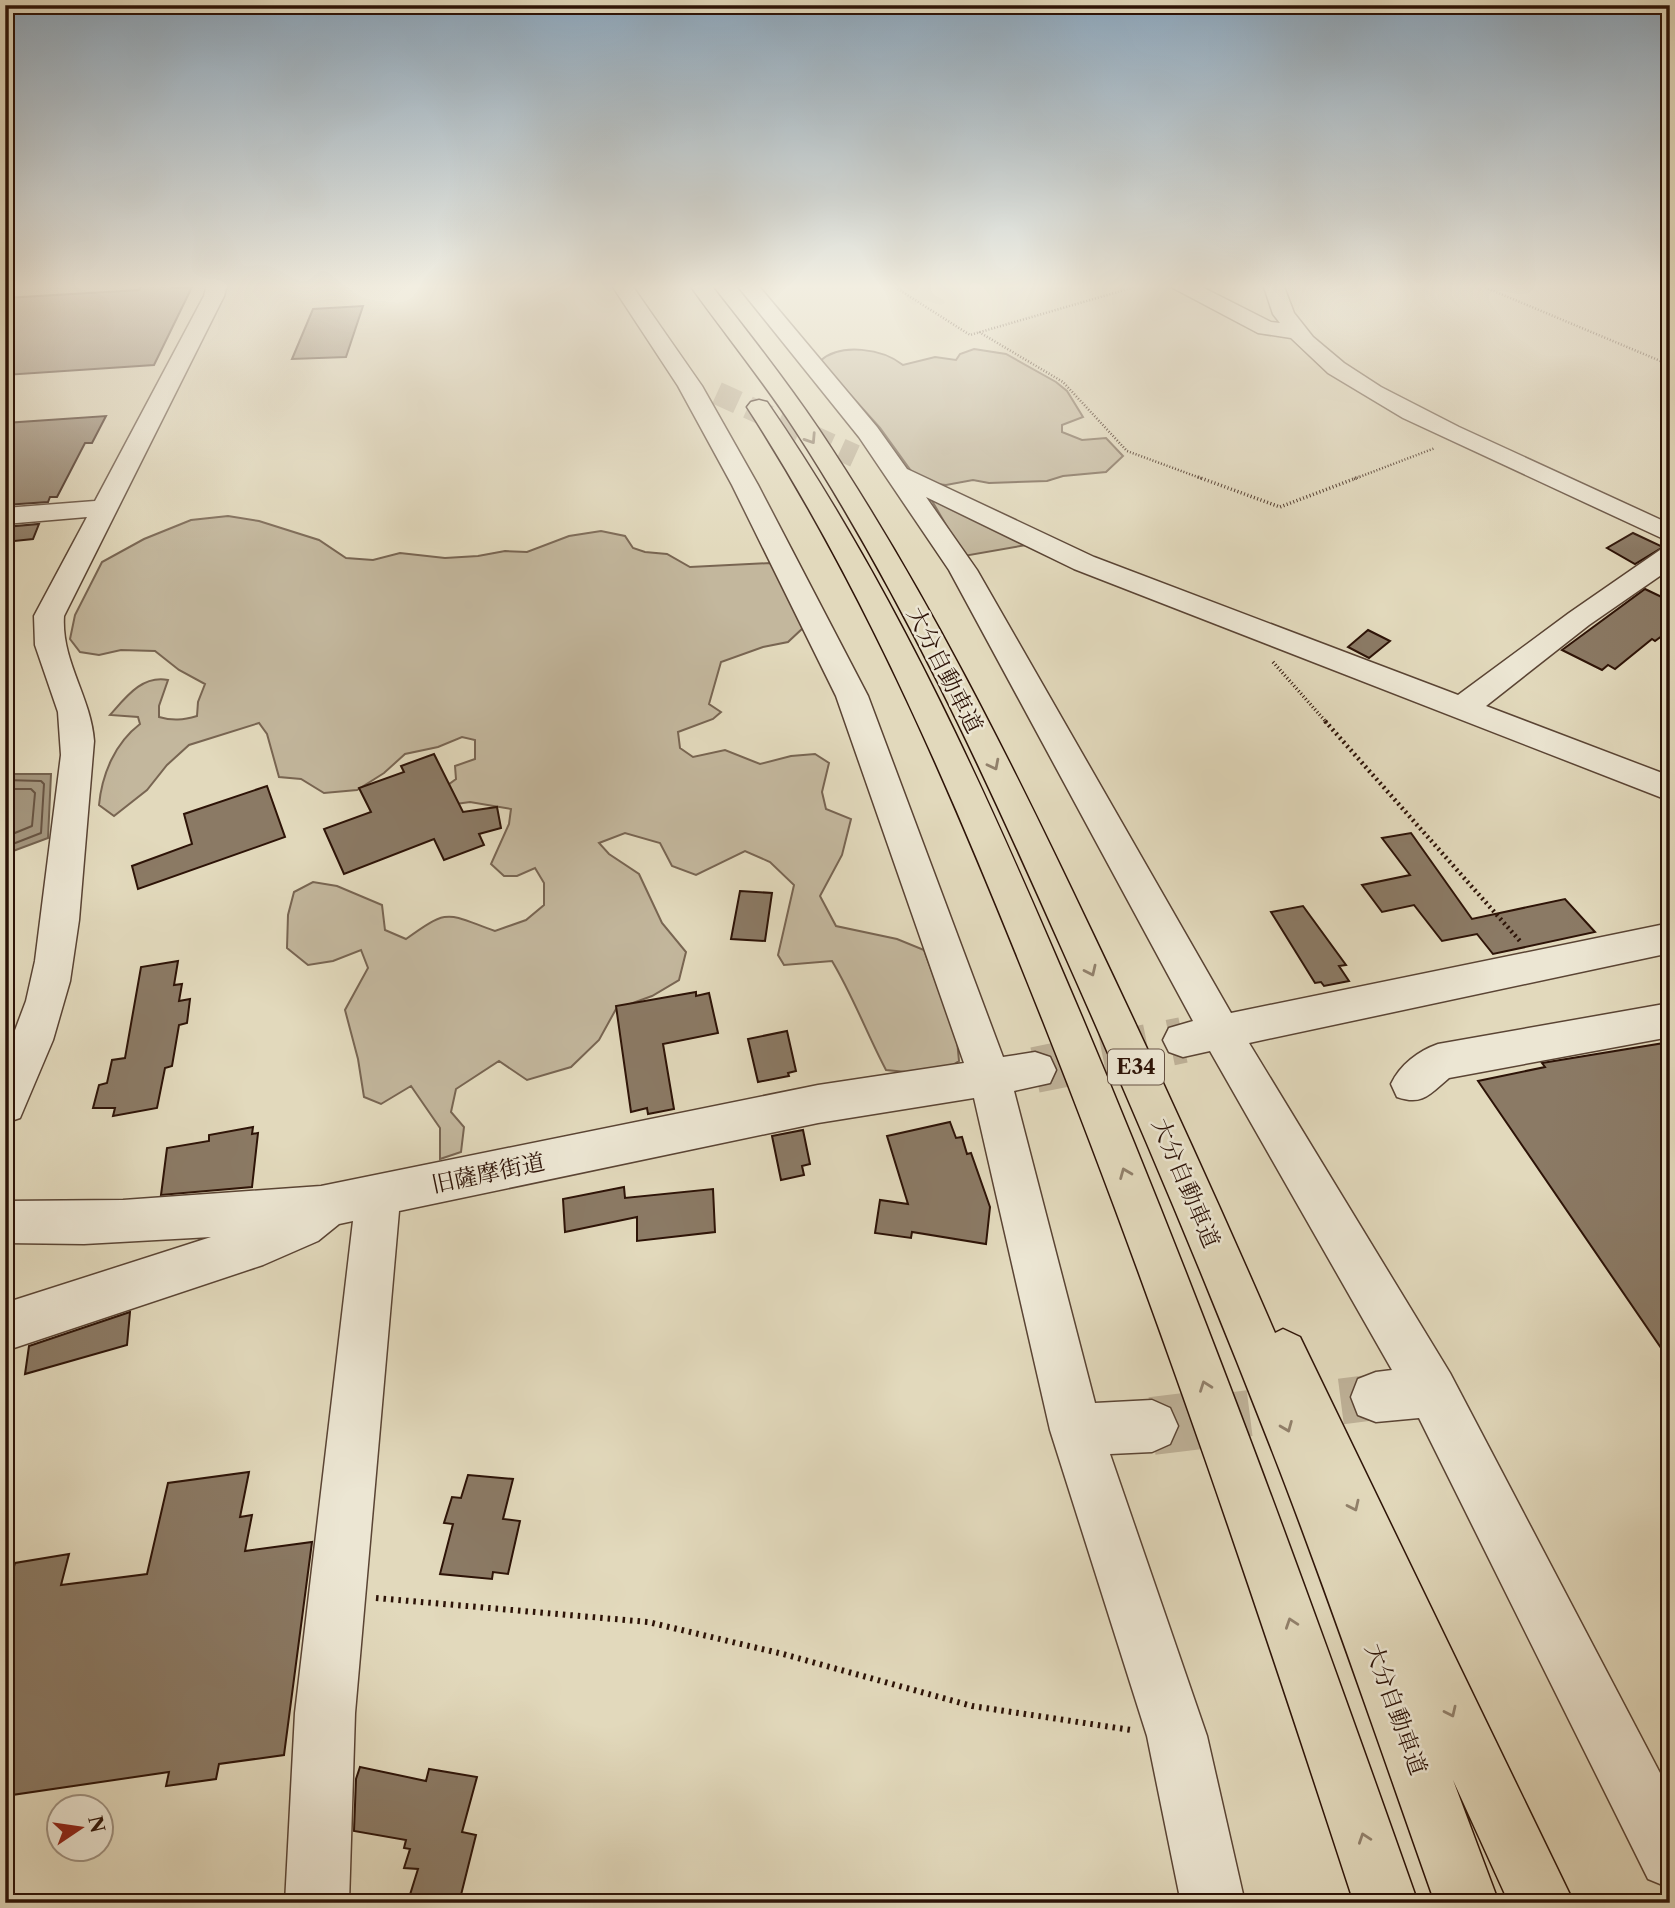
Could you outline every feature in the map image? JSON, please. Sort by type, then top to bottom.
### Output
[{"type":"highway","name":"大分自動車道","points":[[737,373],[820,505],[891,637],[978,820],[1039,961],[1140,1209],[1275,1576],[1386,1903]]},
{"type":"highway","name":"大分自動車道","points":[[766,373],[850,499],[927,631],[1017,812],[1139,1072],[1338,1553],[1467,1903]]},
{"type":"highway","points":[[1139,1072],[1269,1325],[1542,1903]]},
{"type":"street","points":[[5,1105],[32,1042],[46,999],[56,944],[77,758],[76,725],[71,703],[51,657],[46,632],[49,616],[174,373]]},
{"type":"street","points":[[691,373],[704,390],[745,485],[852,696],[989,1078],[1076,1430],[1177,1737],[1213,1903]]},
{"type":"street","points":[[820,373],[869,432],[894,473],[914,496],[984,606],[1201,1035],[1432,1391],[1670,1857]]},
{"type":"street","points":[[1342,373],[1395,404],[1464,438],[1670,534]]},
{"type":"street","points":[[855,456],[1084,563],[1670,789]]},
{"type":"street","points":[[5,516],[103,508]]},
{"type":"street","points":[[1461,709],[1579,619],[1670,556]]},
{"type":"street","points":[[1201,1035],[1670,937]]},
{"type":"street","points":[[1412,1084],[1438,1062],[1670,1020]]},
{"type":"street","name":"旧薩摩街道","points":[[5,1327],[264,1242],[353,1201],[818,1104],[1035,1070]]},
{"type":"street","points":[[5,1222],[100,1224],[164,1221],[353,1201],[337,1594],[325,1713],[317,1903]]},
{"type":"street","points":[[1376,1397],[1432,1391]]},
{"type":"street","points":[[1076,1430],[1152,1426]]},
{"type":"path","points":[[1049,373],[1063,382],[1127,451],[1280,507],[1464,438]]},
{"type":"path","points":[[1244,626],[1276,666],[1540,964]]},
{"type":"path","points":[[337,1594],[648,1622],[783,1654],[972,1706],[1177,1737]]},
{"type":"shaded area","points":[[831,373],[1040,373],[1067,391],[1083,417],[1062,425],[1062,432],[1082,440],[1106,438],[1123,456],[1106,472],[1063,476],[1047,481],[989,483],[973,480],[946,485],[928,483],[914,475],[880,428]]},
{"type":"shaded area","points":[[928,494],[1032,544],[964,556]]},
{"type":"shaded area","points":[[228,516],[259,521],[319,540],[346,558],[373,560],[400,553],[445,558],[505,551],[527,552],[569,536],[601,531],[625,536],[633,548],[667,554],[690,567],[770,563],[781,578],[804,627],[788,642],[763,647],[721,662],[709,704],[721,712],[713,719],[678,732],[680,748],[693,757],[725,750],[760,764],[791,756],[815,754],[829,763],[822,792],[826,809],[851,819],[842,855],[820,896],[836,926],[897,939],[924,950],[957,1040],[959,1061],[937,1075],[886,1070],[832,961],[784,965],[778,955],[794,885],[770,862],[745,851],[696,875],[672,866],[660,843],[625,833],[599,843],[609,854],[639,874],[662,923],[686,952],[679,980],[652,996],[616,1009],[599,1040],[571,1067],[527,1080],[499,1061],[456,1089],[451,1112],[464,1127],[461,1152],[440,1159],[440,1128],[411,1086],[381,1104],[364,1097],[358,1059],[345,1010],[368,968],[361,950],[333,961],[308,965],[287,948],[288,915],[294,892],[313,882],[337,886],[382,905],[385,930],[406,939],[432,922],[449,917],[495,931],[526,920],[544,905],[544,883],[535,868],[517,876],[504,876],[491,864],[509,824],[511,809],[470,802],[441,806],[441,790],[456,779],[455,766],[475,759],[475,740],[462,737],[438,747],[405,754],[384,773],[357,790],[324,793],[301,779],[279,777],[267,734],[259,723],[189,745],[167,765],[147,790],[114,816],[99,805],[111,760],[123,740],[140,724],[138,717],[110,715],[116,708],[142,684],[159,679],[168,680],[159,706],[159,717],[178,720],[197,716],[198,702],[205,684],[179,670],[155,651],[121,650],[99,655],[80,652],[70,639],[75,615],[102,562],[144,539],[191,520]]},
{"type":"water","points":[[5,774],[51,774],[48,838],[5,854]]},
{"type":"building","points":[[106,416],[92,443],[85,443],[57,497],[50,497],[48,502],[5,505],[5,423]]},
{"type":"building","points":[[39,524],[33,539],[5,542],[5,527]]},
{"type":"building","points":[[1633,533],[1663,547],[1635,564],[1607,548]]},
{"type":"building","points":[[1645,589],[1670,601],[1670,630],[1655,641],[1652,639],[1615,669],[1608,665],[1602,670],[1562,650]]},
{"type":"building","points":[[1368,630],[1390,641],[1369,658],[1348,647]]},
{"type":"building","points":[[434,754],[463,812],[497,807],[501,828],[479,834],[484,845],[444,860],[434,839],[344,874],[324,829],[371,812],[359,788],[404,772],[401,766]]},
{"type":"building","points":[[267,786],[285,837],[138,889],[132,866],[192,844],[184,814]]},
{"type":"building","points":[[1411,833],[1472,919],[1565,899],[1595,932],[1493,954],[1477,934],[1442,941],[1414,905],[1382,912],[1362,885],[1410,875],[1382,838]]},
{"type":"building","points":[[740,891],[772,893],[765,941],[731,939]]},
{"type":"building","points":[[1303,906],[1346,965],[1339,966],[1349,981],[1324,986],[1321,982],[1315,983],[1271,912]]},
{"type":"building","points":[[178,961],[174,985],[182,984],[179,1001],[190,999],[187,1023],[179,1025],[172,1066],[165,1068],[157,1108],[113,1116],[115,1108],[93,1108],[99,1085],[107,1083],[112,1060],[125,1058],[141,967]]},
{"type":"building","points":[[696,992],[696,996],[709,993],[718,1033],[663,1044],[674,1109],[648,1114],[647,1108],[631,1112],[616,1006]]},
{"type":"building","points":[[787,1031],[796,1071],[788,1073],[789,1076],[758,1082],[748,1039]]},
{"type":"building","points":[[1670,1042],[1670,1361],[1478,1081],[1545,1067],[1542,1063]]},
{"type":"building","points":[[950,1122],[956,1138],[962,1137],[967,1154],[971,1153],[990,1207],[986,1244],[912,1232],[911,1238],[875,1233],[880,1200],[908,1204],[887,1136]]},
{"type":"building","points":[[253,1127],[252,1134],[258,1133],[252,1187],[161,1195],[167,1148],[209,1141],[209,1135]]},
{"type":"building","points":[[803,1130],[810,1164],[802,1166],[804,1175],[781,1180],[772,1136]]},
{"type":"building","points":[[624,1187],[625,1198],[713,1189],[715,1232],[637,1241],[637,1217],[565,1232],[563,1199]]},
{"type":"building","points":[[130,1312],[127,1345],[25,1374],[29,1346]]},
{"type":"building","points":[[249,1472],[240,1517],[252,1515],[245,1551],[312,1542],[284,1755],[219,1764],[216,1779],[166,1786],[169,1772],[5,1796],[5,1599],[15,1563],[69,1554],[61,1585],[147,1574],[168,1483]]},
{"type":"building","points":[[468,1475],[513,1479],[503,1519],[520,1521],[508,1574],[493,1572],[492,1579],[440,1574],[453,1524],[444,1523],[452,1497],[461,1498]]},
{"type":"building","points":[[360,1767],[426,1781],[429,1769],[477,1777],[462,1832],[476,1835],[459,1903],[409,1898],[418,1869],[404,1868],[410,1849],[404,1848],[406,1840],[354,1831],[356,1779]]},
{"type":"tunnel","points":[[717,393],[855,456]]},
{"type":"tunnel","points":[[1035,1070],[1183,1040]]},
{"type":"tunnel","points":[[1204,1419],[1376,1397]]},
{"type":"tunnel","points":[[1152,1426],[1218,1418]]}]
